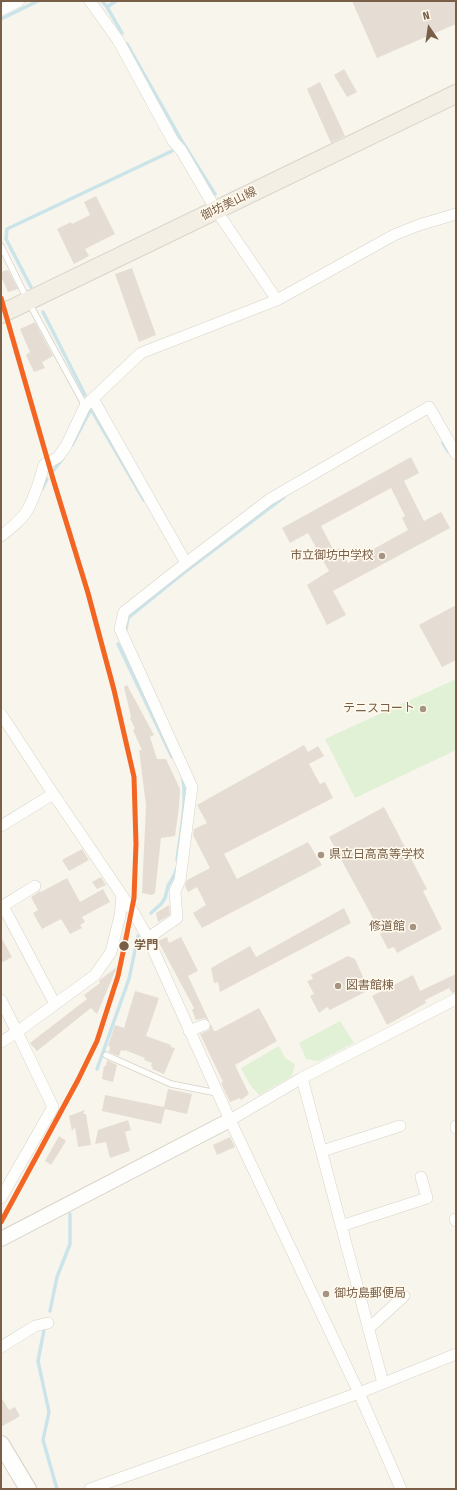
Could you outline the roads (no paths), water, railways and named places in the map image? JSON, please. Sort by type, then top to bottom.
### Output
[{"type":"main road","name":"御坊美山線","points":[[1,314],[456,94]]},
{"type":"main road","points":[[1,1444],[28,1489]]},
{"type":"street","points":[[1,10],[19,1]]},
{"type":"street","points":[[90,1],[118,40],[173,141],[181,150],[216,210],[277,300]]},
{"type":"street","points":[[1,536],[12,528],[28,510],[40,482],[44,465],[58,457],[66,446],[89,402],[141,353],[277,300],[394,235],[418,225],[456,214]]},
{"type":"street","points":[[89,402],[186,563]]},
{"type":"street","points":[[148,938],[177,918],[175,891],[180,880],[192,787],[120,629],[124,612],[270,499],[429,407],[456,454]]},
{"type":"street","points":[[1,714],[122,896],[148,938],[230,1120],[359,1393],[401,1489]]},
{"type":"street","points":[[1,826],[53,794]]},
{"type":"street","points":[[35,886],[2,906],[55,1004]]},
{"type":"street","points":[[1,1042],[95,975],[111,952],[120,916],[122,896]]},
{"type":"street","points":[[1,1000],[53,1107],[1,1196]]},
{"type":"street","points":[[1,1239],[230,1120],[302,1078],[455,1004]]},
{"type":"street","points":[[189,1031],[204,1025]]},
{"type":"street","points":[[302,1078],[383,1383]]},
{"type":"street","points":[[322,1151],[400,1126]]},
{"type":"street","points":[[341,1226],[427,1198],[421,1177]]},
{"type":"street","points":[[368,1329],[404,1296]]},
{"type":"street","points":[[1,1347],[35,1326],[48,1323]]},
{"type":"street","points":[[90,1489],[359,1393],[456,1354]]},
{"type":"lane","points":[[1,246],[28,301],[89,402]]},
{"type":"lane","points":[[106,1055],[171,1084],[218,1093]]},
{"type":"waterway","points":[[1,19],[38,1]]},
{"type":"waterway","points":[[102,1],[107,7],[116,1]]},
{"type":"waterway","points":[[107,7],[122,33]]},
{"type":"waterway","points":[[127,44],[183,143],[215,194]]},
{"type":"waterway","points":[[31,287],[6,239],[7,229],[172,151]]},
{"type":"waterway","points":[[43,312],[85,395]]},
{"type":"waterway","points":[[91,409],[144,500]]},
{"type":"waterway","points":[[72,445],[91,409]]},
{"type":"waterway","points":[[443,443],[448,451]]},
{"type":"waterway","points":[[54,470],[63,458]]},
{"type":"waterway","points":[[42,489],[47,479]]},
{"type":"waterway","points":[[126,629],[128,618],[186,571],[284,497]]},
{"type":"waterway","points":[[118,644],[172,757]]},
{"type":"waterway","points":[[177,860],[184,809],[183,779]]},
{"type":"waterway","points":[[151,913],[165,898],[168,886],[176,870]]},
{"type":"waterway","points":[[97,1069],[129,979],[138,936]]},
{"type":"waterway","points":[[50,1311],[57,1277],[70,1244],[70,1214]]},
{"type":"waterway","points":[[44,1330],[38,1361],[49,1412],[43,1440],[57,1489]]},
{"type":"place","name":"市立御坊中学校","points":[[382,556]]},
{"type":"place","name":"テニスコート","points":[[423,709]]},
{"type":"place","name":"県立日高高等学校","points":[[321,855]]},
{"type":"place","name":"修道館","points":[[413,927]]},
{"type":"place","name":"学門","points":[[124,946]]},
{"type":"place","name":"図書館棟","points":[[338,986]]},
{"type":"place","name":"御坊島郵便局","points":[[326,1294]]}]
